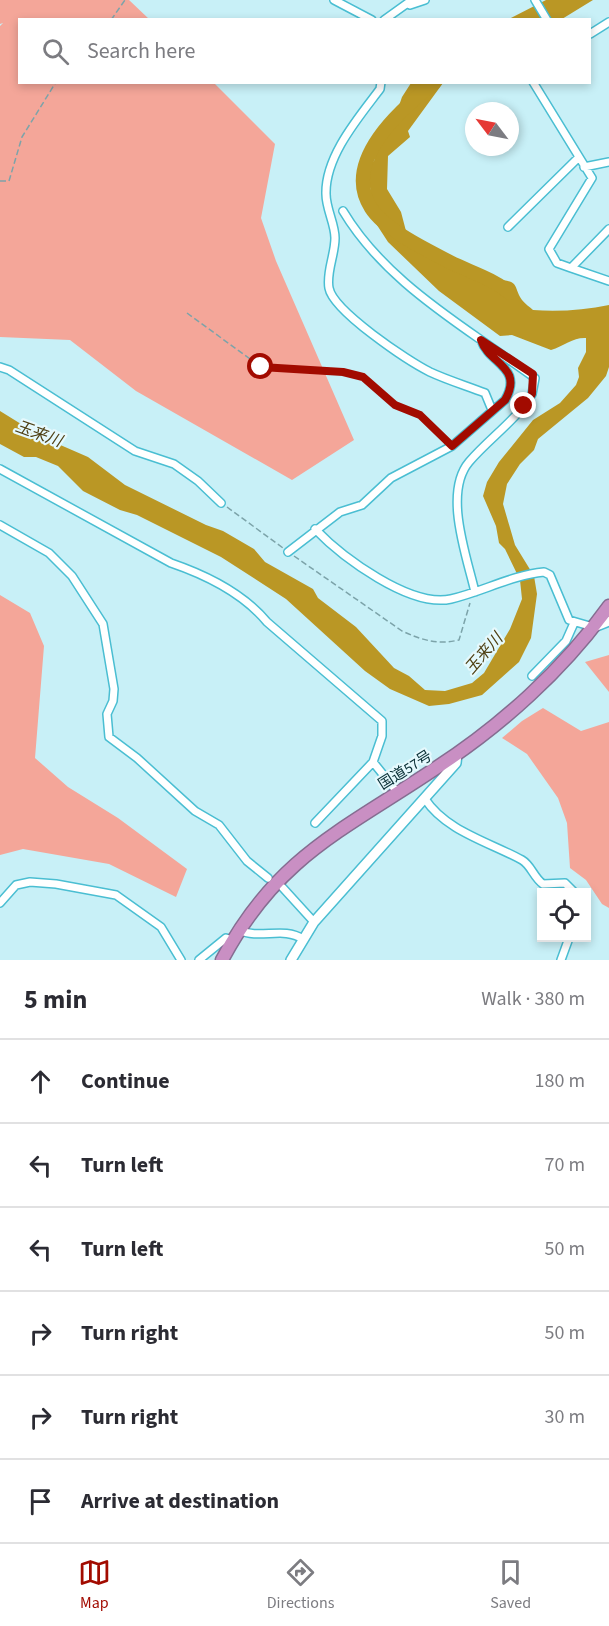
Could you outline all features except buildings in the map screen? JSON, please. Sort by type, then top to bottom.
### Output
[{"type":"highway","name":"国道57号","points":[[222,960],[236,935],[273,885],[307,852],[457,754],[530,694],[594,627],[609,606]]},
{"type":"street","points":[[334,0],[368,18]]},
{"type":"street","points":[[387,18],[412,0]]},
{"type":"street","points":[[402,8],[425,0]]},
{"type":"street","points":[[536,0],[546,18]]},
{"type":"street","points":[[591,33],[609,22]]},
{"type":"street","points":[[381,84],[380,89],[342,145],[330,172],[326,192],[328,216],[335,236],[329,289],[335,303],[363,327],[429,371],[485,393],[492,410]]},
{"type":"street","points":[[534,84],[592,178],[549,249],[557,263],[609,281]]},
{"type":"street","points":[[508,227],[578,158]]},
{"type":"street","points":[[584,167],[609,162]]},
{"type":"street","points":[[343,211],[367,245],[400,279],[535,378],[532,394],[524,406],[465,470],[458,495],[457,519],[474,592]]},
{"type":"street","points":[[571,268],[609,229]]},
{"type":"street","points":[[288,552],[340,512],[362,505],[391,478],[452,446],[505,400],[510,391],[511,380],[504,367],[483,347],[481,340]]},
{"type":"street","points":[[0,367],[9,370],[135,451],[174,464],[198,481],[221,503]]},
{"type":"street","points":[[0,469],[171,563],[198,573],[228,590],[259,612],[267,622],[382,721],[382,736],[373,762],[315,823]]},
{"type":"street","points":[[0,525],[49,553],[72,576],[103,624],[114,688],[113,700],[107,714],[109,737],[137,758],[180,799],[219,825],[248,861],[268,878]]},
{"type":"street","points":[[315,529],[334,549],[403,593],[447,600],[538,572],[550,575],[569,621],[594,627],[609,621]]},
{"type":"street","points":[[532,676],[566,641],[574,623]]},
{"type":"street","points":[[291,960],[314,922],[456,763],[457,754]]},
{"type":"street","points":[[373,762],[398,793]]},
{"type":"street","points":[[425,799],[433,811],[448,822],[525,861],[543,884],[565,883],[570,888]]},
{"type":"street","points":[[0,903],[16,885],[30,882],[56,884],[116,895],[161,927],[181,960]]},
{"type":"street","points":[[283,888],[314,922]]},
{"type":"street","points":[[199,960],[218,942],[236,935],[290,933],[303,939]]},
{"type":"street","points":[[561,960],[568,942]]},
{"type":"path","points":[[112,18],[125,0]]},
{"type":"path","points":[[0,181],[9,181],[22,137],[55,84]]},
{"type":"path","points":[[187,314],[261,367],[343,372],[363,377],[395,405],[420,415],[452,446]]},
{"type":"path","points":[[221,503],[288,552],[402,630],[421,640],[442,643],[459,640],[474,592]]},
{"type":"shaded area","points":[[0,0],[129,0],[148,18],[18,18],[18,84],[215,84],[275,144],[261,218],[276,261],[354,440],[292,480],[136,391],[70,340],[0,337],[0,26],[3,23],[0,24]]},
{"type":"shaded area","points":[[546,0],[593,0],[564,18],[511,18]]},
{"type":"shaded area","points":[[410,84],[442,84],[408,131],[410,137],[388,156],[387,189],[401,212],[406,231],[426,254],[445,257],[467,274],[483,280],[492,287],[499,280],[513,283],[522,300],[533,310],[571,310],[609,305],[609,367],[606,376],[588,398],[538,439],[534,450],[520,464],[507,484],[503,504],[515,545],[534,576],[537,594],[531,638],[519,662],[482,695],[449,704],[429,706],[390,689],[365,671],[286,599],[221,557],[83,491],[58,466],[36,457],[24,457],[0,444],[0,411],[42,437],[88,457],[125,485],[223,531],[254,549],[265,562],[313,589],[318,598],[356,627],[394,668],[409,676],[425,690],[445,691],[472,683],[484,673],[510,629],[522,599],[520,580],[505,549],[499,543],[496,526],[483,496],[487,482],[499,462],[533,420],[560,403],[576,385],[579,377],[578,368],[586,352],[586,338],[573,340],[551,350],[512,335],[500,336],[439,291],[388,242],[375,222],[367,166],[374,161],[378,142],[391,129],[402,97]]},
{"type":"shaded area","points":[[0,595],[30,613],[44,646],[35,758],[68,787],[118,818],[187,869],[176,897],[109,864],[23,849],[0,855]]},
{"type":"shaded area","points":[[609,655],[609,692],[585,662]]},
{"type":"shaded area","points":[[543,708],[581,731],[609,722],[609,908],[602,904],[586,880],[570,868],[567,823],[558,798],[527,754],[502,738],[522,721]]},
{"type":"waterway","name":"玉来川","points":[[433,84],[406,106],[379,138],[369,155],[364,172],[364,190],[377,216],[396,232],[441,257],[496,283],[510,293]]},
{"type":"route","points":[[261,367],[343,372],[363,377],[395,405],[420,415],[452,446],[505,400],[510,391],[511,380],[504,367],[483,347],[481,340],[533,374],[535,384],[524,406]]}]
